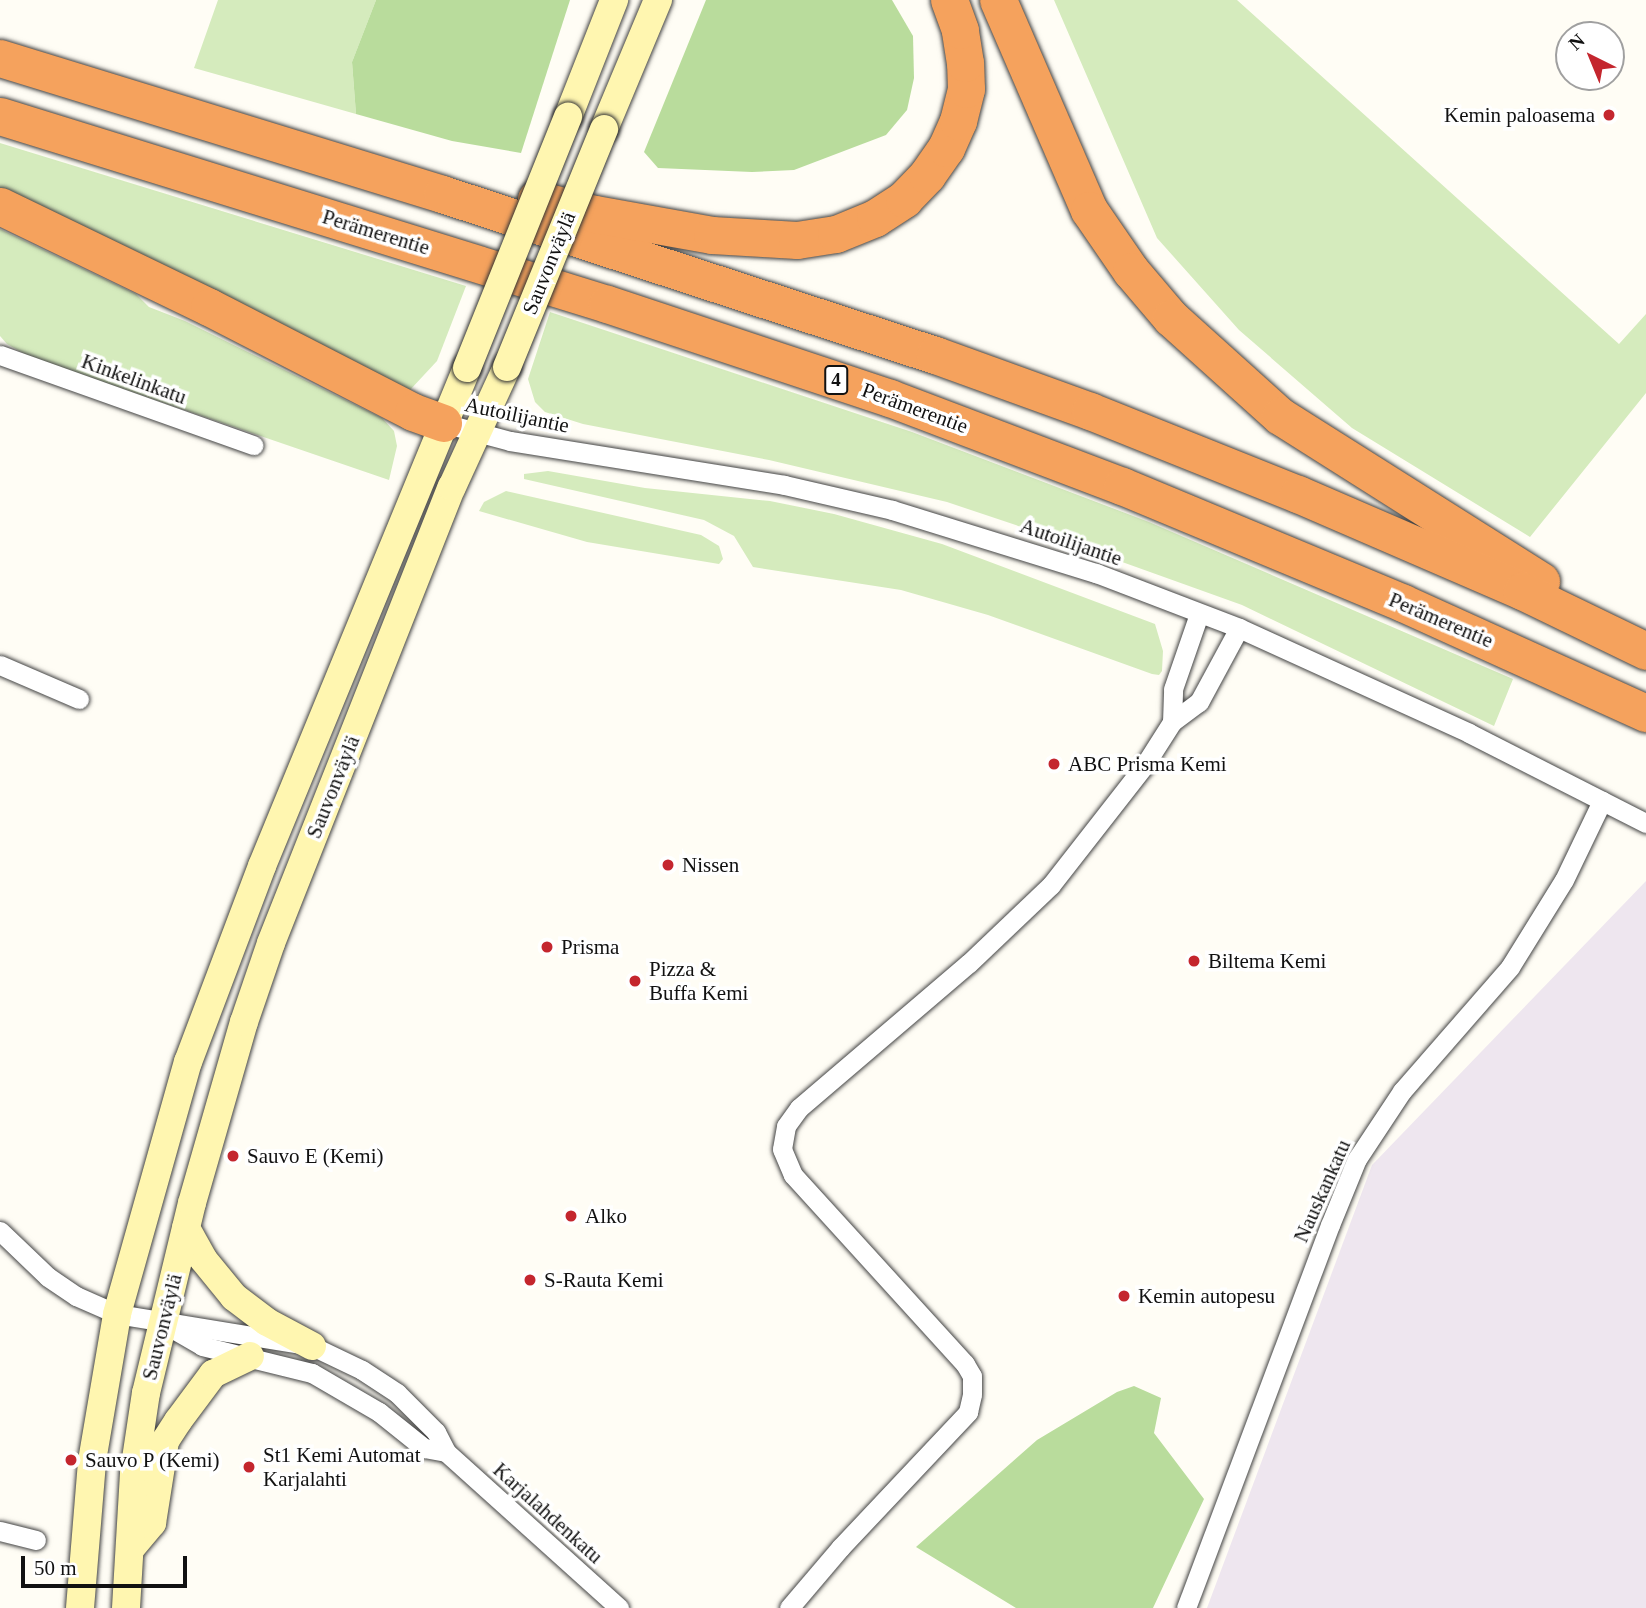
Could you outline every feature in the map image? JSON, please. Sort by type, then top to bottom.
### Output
[{"type":"highway","points":[[442,194],[524,196],[595,214],[712,235],[797,240],[836,234],[875,218],[904,199],[927,175],[946,148],[958,121],[966,89],[960,30],[949,0]]},
{"type":"highway","points":[[998,0],[1090,210],[1131,271],[1171,318],[1280,416],[1532,574],[1605,630]]},
{"type":"highway","points":[[0,58],[442,194],[935,355],[1090,411],[1298,494],[1646,650]]},
{"type":"highway","name":"Perämerentie","points":[[0,116],[594,300],[890,398],[1122,486],[1364,587],[1646,713]]},
{"type":"highway","points":[[0,206],[209,307],[413,412],[460,428]]},
{"type":"main road","name":"Sauvonväylä","points":[[126,1608],[134,1472],[146,1393],[186,1228],[244,1022],[460,428],[467,368],[614,0]]},
{"type":"main road","name":"Sauvonväylä","points":[[80,1608],[92,1461],[117,1314],[170,1120],[209,1000],[460,428],[507,367],[658,0]]},
{"type":"main road","points":[[186,1228],[203,1259],[234,1297],[267,1322],[312,1346]]},
{"type":"main road","points":[[131,1548],[152,1523],[157,1478],[165,1441],[171,1431],[201,1386],[213,1374],[250,1356]]},
{"type":"street","name":"Kinkelinkatu","points":[[0,355],[253,445]]},
{"type":"street","name":"Autoilijantie","points":[[460,428],[510,441],[784,485],[892,510],[1096,573],[1239,628],[1469,733],[1646,823]]},
{"type":"street","points":[[1172,722],[1172,689],[1199,614]]},
{"type":"street","points":[[789,1608],[840,1548],[968,1412],[972,1376],[965,1364],[793,1175],[782,1149],[786,1126],[799,1108],[936,992],[1051,885],[1144,766],[1172,722],[1199,702],[1239,628]]},
{"type":"street","points":[[0,665],[79,699]]},
{"type":"street","name":"Nauskankatu","points":[[1186,1608],[1329,1225],[1357,1159],[1402,1091],[1510,967],[1564,880],[1602,801]]},
{"type":"street","points":[[0,1231],[48,1277],[76,1296],[117,1314],[163,1323],[207,1327],[285,1344],[312,1346],[344,1360],[397,1393],[436,1432],[446,1452]]},
{"type":"street","points":[[163,1323],[202,1346],[312,1373],[379,1412],[424,1448],[446,1452]]},
{"type":"street","name":"Karjalahdenkatu","points":[[446,1452],[619,1608]]},
{"type":"street","points":[[0,1531],[36,1540]]},
{"type":"shaded area","points":[[1646,881],[1646,1608],[1207,1608],[1372,1165]]},
{"type":"green space","points":[[218,0],[376,0],[352,62],[356,114],[194,68]]},
{"type":"green space","points":[[376,0],[570,0],[521,153],[452,141],[356,114],[352,62]]},
{"type":"green space","points":[[706,0],[892,0],[913,36],[914,78],[907,110],[886,135],[794,170],[752,172],[658,168],[644,152]]},
{"type":"green space","points":[[1054,0],[1237,0],[1619,344],[1646,314],[1646,393],[1530,537],[1352,428],[1239,330],[1157,238]]},
{"type":"green space","points":[[0,143],[466,286],[437,361],[410,390],[0,193]]},
{"type":"green space","points":[[0,229],[136,294],[149,307],[185,321],[382,418],[394,431],[397,446],[389,480],[30,357],[7,344],[0,336]]},
{"type":"green space","points":[[550,312],[912,432],[1149,522],[1513,679],[1494,726],[1242,605],[947,502],[769,460],[583,424],[545,412],[535,402],[528,379]]},
{"type":"green space","points":[[548,471],[645,488],[770,501],[834,514],[942,544],[1155,624],[1163,651],[1162,671],[1159,675],[1152,674],[988,615],[901,590],[753,567],[734,536],[704,520],[524,479],[524,474]]},
{"type":"green space","points":[[506,491],[701,535],[719,546],[723,559],[719,564],[587,542],[479,511],[484,502]]},
{"type":"green space","points":[[1134,1386],[1161,1398],[1154,1433],[1204,1499],[1153,1608],[1016,1608],[916,1547],[1037,1440],[1117,1392]]},
{"type":"place","name":"Kemin paloasema","points":[[1609,115]]},
{"type":"place","name":"ABC Prisma Kemi","points":[[1054,764]]},
{"type":"place","name":"Nissen","points":[[668,865]]},
{"type":"place","name":"Prisma","points":[[547,947]]},
{"type":"place","name":"Biltema Kemi","points":[[1194,961]]},
{"type":"place","name":"Pizza & Buffa Kemi","points":[[635,981]]},
{"type":"place","name":"Sauvo E (Kemi)","points":[[233,1156]]},
{"type":"place","name":"Alko","points":[[571,1216]]},
{"type":"place","name":"S-Rauta Kemi","points":[[530,1280]]},
{"type":"place","name":"Kemin autopesu","points":[[1124,1296]]},
{"type":"place","name":"Sauvo P (Kemi)","points":[[71,1460]]},
{"type":"place","name":"St1 Kemi Automat Karjalahti","points":[[249,1467]]}]
